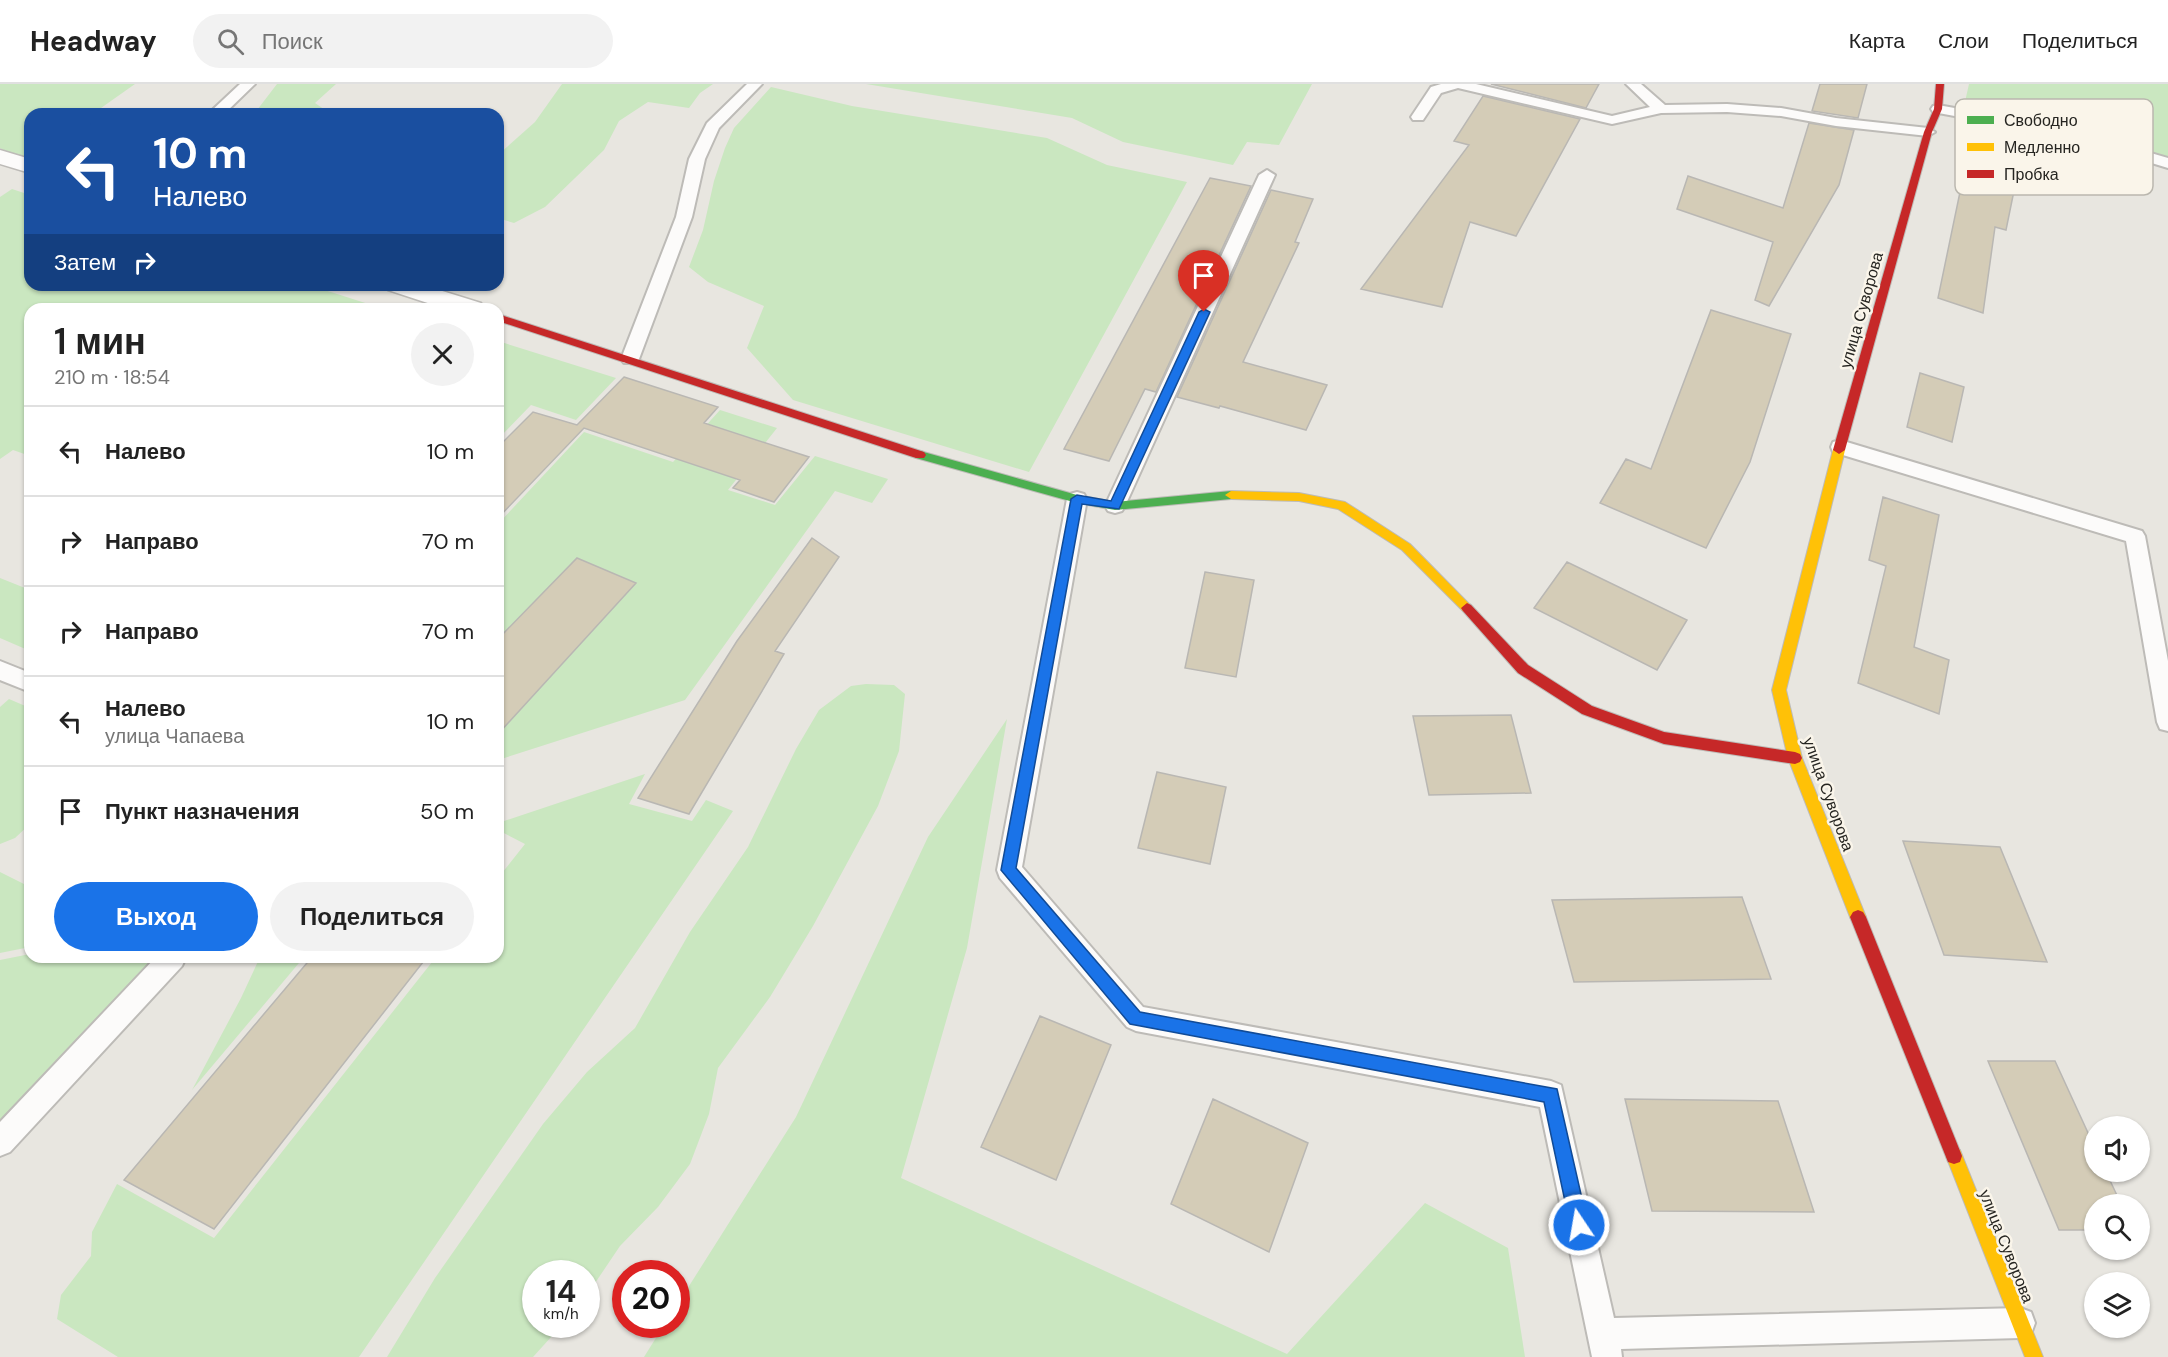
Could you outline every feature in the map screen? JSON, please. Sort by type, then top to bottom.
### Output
[{"type":"street","name":"улица Суворова","points":[[1940,84],[1938,109],[1928,132],[1840,447],[1779,690],[1795,758],[2034,1357]]},
{"type":"street","points":[[0,156],[24,164]]},
{"type":"street","points":[[416,291],[453,303]]},
{"type":"street","points":[[504,319],[958,467],[1077,499],[1115,506],[1227,495],[1299,497],[1341,505],[1406,547],[1472,613],[1523,669],[1587,710],[1664,738],[1795,758]]},
{"type":"lane","points":[[222,108],[248,84]]},
{"type":"lane","points":[[630,359],[684,217],[697,159],[712,126],[755,84]]},
{"type":"lane","points":[[1418,117],[1436,90],[1457,84],[1612,120],[1661,109],[1727,108],[1781,112],[1836,122],[1928,132]]},
{"type":"lane","points":[[1633,84],[1661,109]]},
{"type":"lane","points":[[1938,109],[1955,112]]},
{"type":"lane","points":[[2153,158],[2168,163]]},
{"type":"lane","points":[[1115,506],[1267,176]]},
{"type":"lane","points":[[1840,447],[2135,536],[2168,722]]},
{"type":"lane","points":[[1077,499],[1009,870],[1136,1018],[1551,1095],[1605,1345],[2020,1323]]},
{"type":"lane","points":[[0,670],[24,680]]},
{"type":"lane","points":[[0,1142],[167,963]]},
{"type":"green space","points":[[0,84],[135,84],[101,108],[24,108],[24,160],[0,148]]},
{"type":"green space","points":[[277,84],[336,84],[315,103],[322,108],[259,108]]},
{"type":"green space","points":[[562,84],[713,84],[700,93],[689,108],[648,102],[619,121],[604,150],[545,207],[514,223],[504,220],[504,150],[535,122]]},
{"type":"green space","points":[[866,84],[1312,84],[1279,145],[1247,142],[1233,165],[1123,142],[1072,118]]},
{"type":"green space","points":[[1969,84],[2168,84],[2168,158],[2153,155],[2153,99],[1966,99]]},
{"type":"green space","points":[[771,87],[852,106],[1047,138],[1107,165],[1187,182],[1029,472],[793,400],[747,348],[764,306],[708,282],[689,267],[703,230],[714,181],[734,128]]},
{"type":"green space","points":[[12,189],[24,193],[24,291],[328,291],[365,303],[24,303],[24,454],[13,450],[0,459],[0,197]]},
{"type":"green space","points":[[504,343],[616,378],[576,420],[531,405],[504,433]]},
{"type":"green space","points":[[720,410],[777,428],[728,490],[775,505],[815,456],[888,479],[872,503],[835,491],[685,700],[504,758],[504,518],[584,432],[673,462]]},
{"type":"green space","points":[[0,578],[24,588],[24,648],[0,638]]},
{"type":"green space","points":[[894,685],[905,694],[899,751],[878,806],[813,926],[770,997],[718,1068],[709,1114],[690,1164],[658,1207],[620,1246],[600,1276],[600,1260],[522,1260],[522,1338],[550,1338],[533,1357],[387,1357],[435,1278],[543,1124],[587,1072],[635,1028],[690,932],[748,847],[796,749],[819,710],[851,686]]},
{"type":"green space","points":[[9,699],[24,705],[24,830],[15,838],[0,844],[0,707]]},
{"type":"green space","points":[[1007,719],[967,948],[901,1178],[1287,1354],[1425,1203],[1508,1248],[1525,1357],[644,1357],[656,1338],[690,1338],[690,1284],[796,1117],[928,837]]},
{"type":"green space","points":[[645,774],[629,804],[692,821],[706,800],[733,811],[359,1357],[118,1357],[57,1319],[61,1295],[91,1256],[92,1232],[117,1184],[214,1238],[431,963],[504,963],[504,870],[525,844],[504,833],[504,821]]},
{"type":"green space","points":[[0,872],[24,884],[24,948],[0,953]]},
{"type":"green space","points":[[24,955],[24,963],[152,963],[0,1120],[0,960]]},
{"type":"green space","points":[[257,963],[299,963],[192,1090]]},
{"type":"building","points":[[1491,84],[1599,84],[1586,108]]},
{"type":"building","points":[[1820,84],[1867,84],[1858,118],[1812,111]]},
{"type":"building","points":[[1483,96],[1580,119],[1516,236],[1470,222],[1442,307],[1361,289],[1469,145],[1454,141]]},
{"type":"building","points":[[1809,123],[1854,130],[1839,185],[1769,306],[1755,300],[1773,242],[1677,209],[1688,176],[1783,208]]},
{"type":"building","points":[[1210,178],[1251,186],[1156,392],[1145,389],[1109,461],[1064,449]]},
{"type":"building","points":[[1271,190],[1313,199],[1295,242],[1299,243],[1243,362],[1327,385],[1306,430],[1220,406],[1219,408],[1177,397]]},
{"type":"building","points":[[1959,195],[2013,195],[2006,230],[1995,227],[1983,313],[1938,298]]},
{"type":"building","points":[[1711,310],[1791,334],[1750,462],[1706,548],[1600,503],[1626,459],[1651,469]]},
{"type":"building","points":[[1920,373],[1964,387],[1952,442],[1907,427]]},
{"type":"building","points":[[624,377],[718,407],[704,423],[809,457],[774,502],[733,488],[740,480],[584,428],[504,512],[504,441],[533,412],[577,425]]},
{"type":"building","points":[[1883,497],[1939,515],[1914,647],[1949,660],[1939,714],[1858,683],[1886,566],[1869,560]]},
{"type":"building","points":[[812,538],[839,557],[775,651],[784,654],[689,814],[638,798],[737,641]]},
{"type":"building","points":[[577,558],[636,583],[504,727],[504,633]]},
{"type":"building","points":[[1567,562],[1687,620],[1657,670],[1534,608]]},
{"type":"building","points":[[1205,572],[1254,580],[1236,677],[1185,668]]},
{"type":"building","points":[[1511,715],[1531,793],[1429,795],[1413,716]]},
{"type":"building","points":[[1157,772],[1226,787],[1210,864],[1138,848]]},
{"type":"building","points":[[1903,841],[2000,847],[2047,962],[1944,955]]},
{"type":"building","points":[[1742,897],[1771,979],[1574,982],[1552,900]]},
{"type":"building","points":[[307,963],[422,963],[214,1229],[124,1180]]},
{"type":"building","points":[[1040,1016],[1111,1045],[1056,1180],[981,1147]]},
{"type":"building","points":[[1988,1061],[2055,1061],[2084,1124],[2084,1182],[2111,1182],[2116,1194],[2084,1194],[2084,1230],[2059,1230]]},
{"type":"building","points":[[1213,1099],[1308,1143],[1269,1252],[1171,1204]]},
{"type":"building","points":[[1625,1099],[1778,1101],[1814,1212],[1652,1211]]},
{"type":"traffic: fast","points":[[920,455],[1077,499],[1115,506],[1231,495]]},
{"type":"traffic: slow","points":[[1839,450],[1779,690],[1795,758],[1858,917]]},
{"type":"traffic: slow","points":[[1231,495],[1299,497],[1341,505],[1406,547],[1467,608]]},
{"type":"traffic: slow","points":[[1954,1156],[2034,1357]]},
{"type":"traffic: jam","points":[[1839,450],[1928,132],[1938,109],[1940,84]]},
{"type":"traffic: jam","points":[[504,319],[920,455]]},
{"type":"traffic: jam","points":[[1467,608],[1523,669],[1587,710],[1664,738],[1795,758]]},
{"type":"traffic: jam","points":[[1858,917],[1954,1156]]},
{"type":"route","points":[[1204,312],[1115,506],[1077,499],[1009,870],[1136,1018],[1551,1095],[1579,1225]]}]
